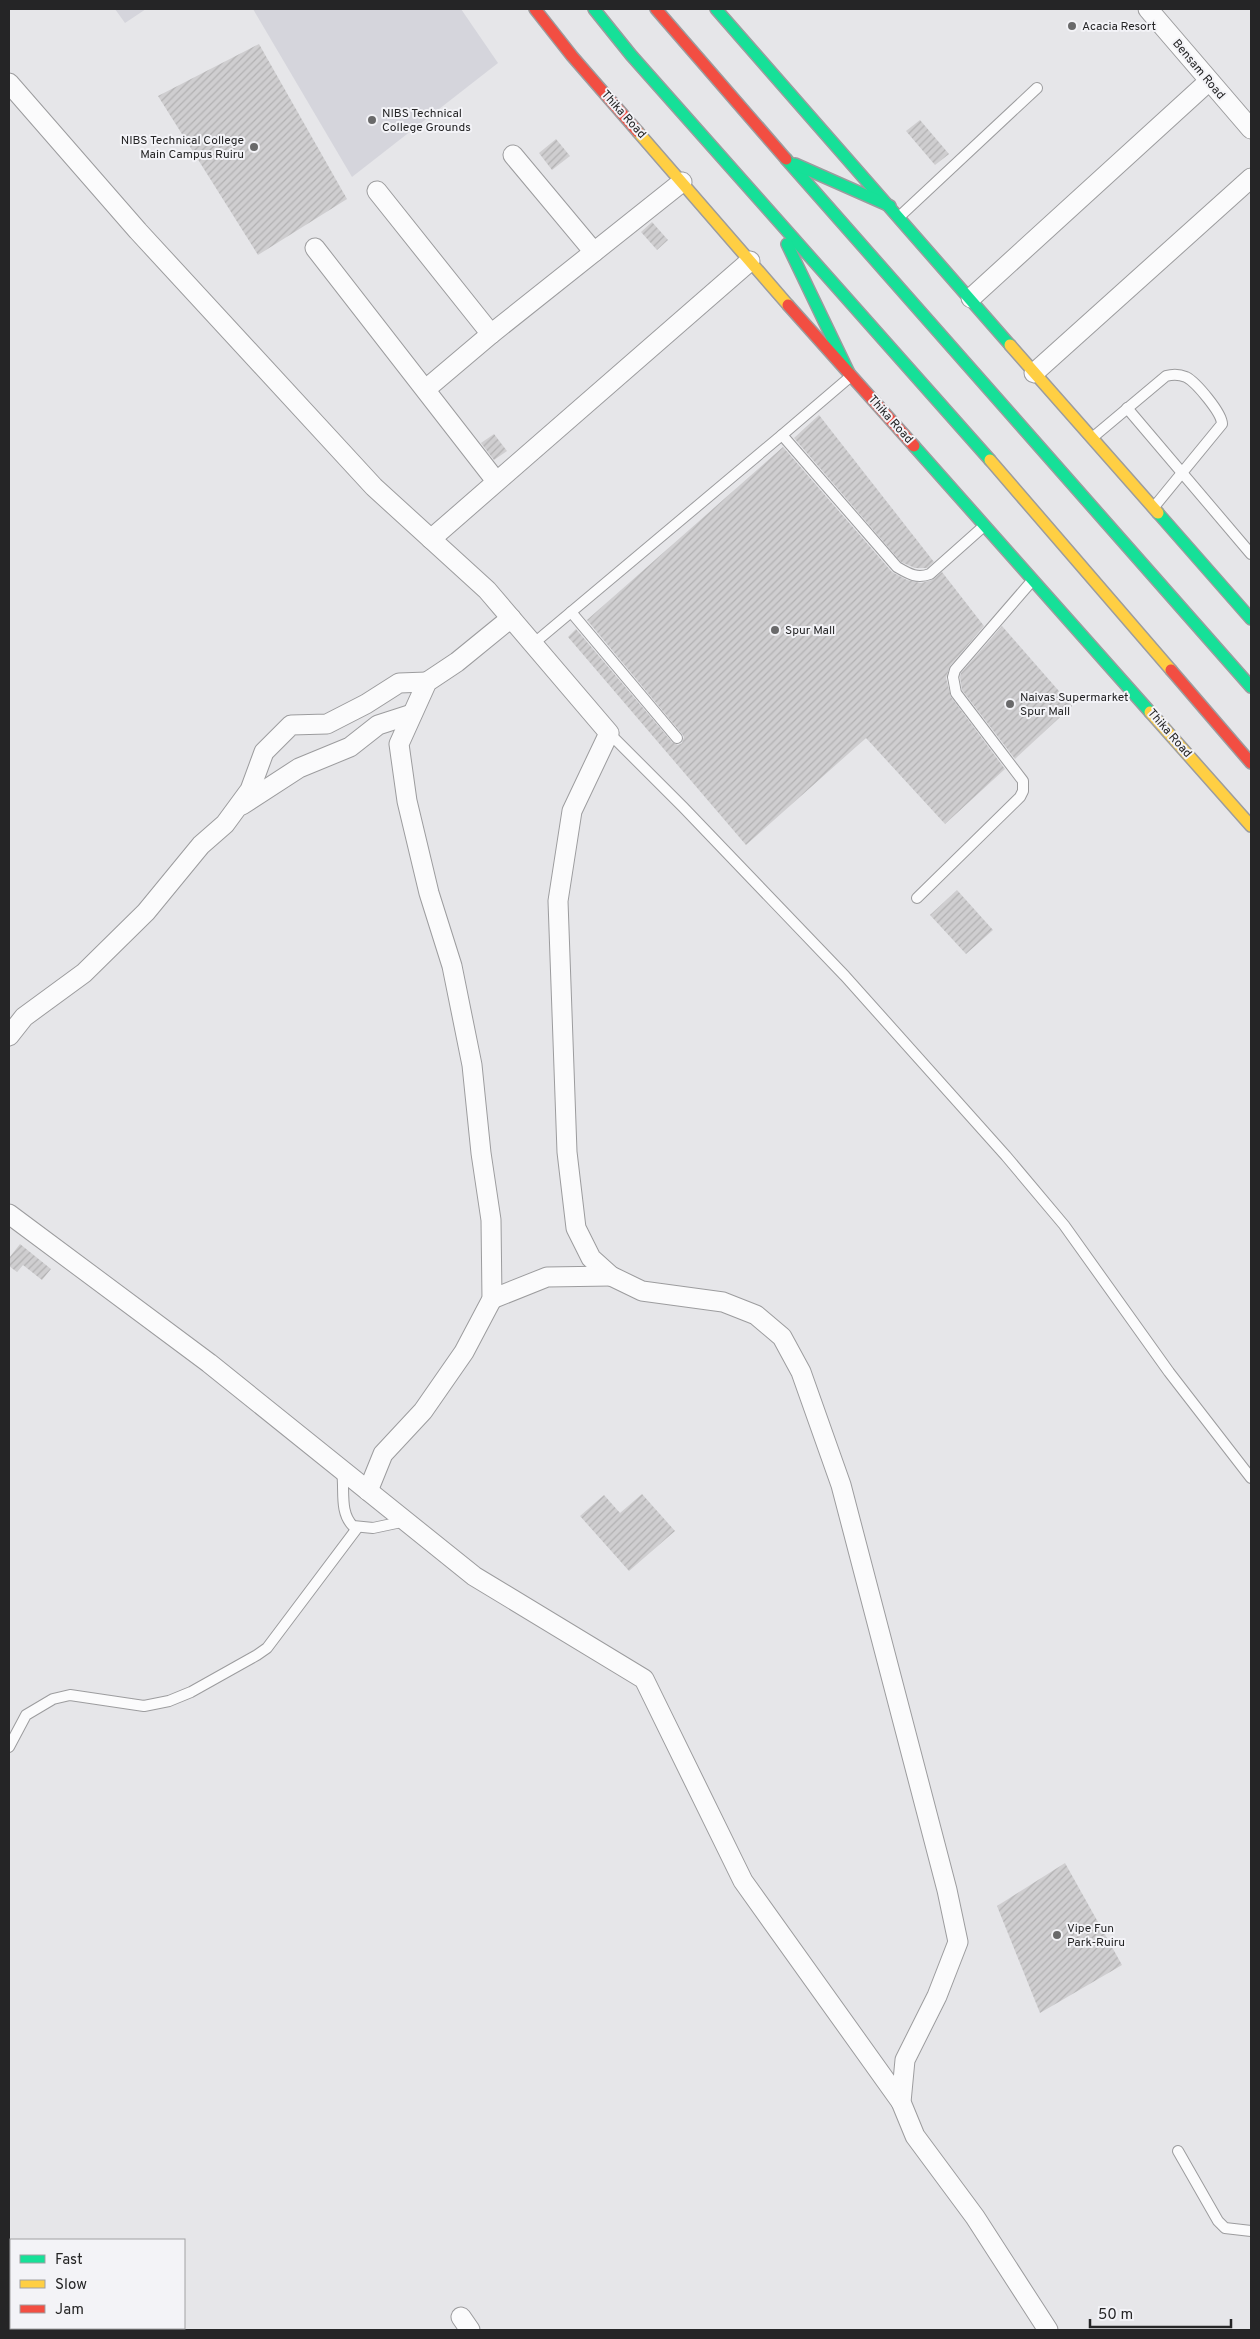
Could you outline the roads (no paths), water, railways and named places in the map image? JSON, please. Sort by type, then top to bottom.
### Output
[{"type":"main road","name":"Thika Road","points":[[535,9],[572,56],[750,261],[1251,826]]},
{"type":"main road","points":[[594,9],[631,55],[968,434],[1251,763]]},
{"type":"main road","points":[[656,9],[1251,687]]},
{"type":"main road","points":[[723,11],[1034,373],[1248,616]]},
{"type":"main road","points":[[787,160],[890,206]]},
{"type":"main road","points":[[771,211],[850,374]]},
{"type":"street","name":"Bensam Road","points":[[1151,10],[1208,81],[1251,129]]},
{"type":"street","points":[[971,298],[1208,81]]},
{"type":"street","points":[[9,83],[232,335],[374,487],[487,590],[609,733],[572,811],[558,901],[567,1152],[576,1228],[591,1258],[611,1276],[642,1291],[723,1302],[756,1315],[782,1337],[801,1372],[841,1485],[947,1890],[958,1942],[937,1996],[905,2060],[901,2102]]},
{"type":"street","points":[[513,155],[594,252]]},
{"type":"street","points":[[1034,373],[1251,178]]},
{"type":"street","points":[[426,389],[491,334],[682,182]]},
{"type":"street","points":[[377,192],[491,334]]},
{"type":"street","points":[[315,248],[496,481]]},
{"type":"street","points":[[431,539],[750,261]]},
{"type":"street","points":[[368,1491],[383,1454],[423,1411],[464,1352],[492,1299],[491,1220],[472,1065],[452,966],[428,893],[407,801],[399,744],[427,682],[457,662],[511,618]]},
{"type":"street","points":[[9,1036],[24,1017],[84,973],[146,912],[201,845],[225,824],[250,790],[264,752],[291,725],[327,724],[366,704],[399,683],[427,682]]},
{"type":"street","points":[[235,810],[300,768],[350,747],[378,725],[412,714]]},
{"type":"street","points":[[9,1214],[209,1363],[474,1576],[644,1679],[743,1881],[901,2102],[915,2136],[975,2217],[1048,2330]]},
{"type":"street","points":[[492,1299],[547,1277],[611,1276]]},
{"type":"lane","points":[[899,217],[1037,88]]},
{"type":"lane","points":[[533,644],[782,435],[850,374]]},
{"type":"lane","points":[[1092,438],[1166,376],[1180,375],[1192,381],[1219,413],[1222,424],[1184,474],[1153,509]]},
{"type":"lane","points":[[1127,408],[1251,554]]},
{"type":"lane","points":[[782,435],[897,567],[911,575],[922,577],[930,574],[985,525]]},
{"type":"lane","points":[[917,898],[1020,797],[1023,791],[1023,781],[956,693],[953,677],[955,670],[1033,579]]},
{"type":"lane","points":[[1248,616],[1251,599]]},
{"type":"lane","points":[[572,612],[677,738]]},
{"type":"lane","points":[[609,733],[684,807],[845,976],[1006,1156],[1064,1225],[1169,1372],[1251,1478]]},
{"type":"lane","points":[[342,1470],[344,1511],[353,1526],[373,1528],[406,1521]]},
{"type":"lane","points":[[9,1747],[26,1714],[53,1699],[70,1695],[144,1706],[169,1701],[191,1692],[257,1656],[267,1648],[358,1527]]},
{"type":"lane","points":[[1178,2151],[1218,2221],[1225,2228],[1251,2232]]},
{"type":"place","name":"Acacia Resort","points":[[1072,26]]},
{"type":"place","name":"NIBS Technical College Grounds","points":[[372,120]]},
{"type":"place","name":"NIBS Technical College Main Campus Ruiru","points":[[254,147]]},
{"type":"place","name":"Spur Mall","points":[[775,630]]},
{"type":"place","name":"Naivas Supermarket Spur Mall","points":[[1010,704]]},
{"type":"place","name":"Vipe Fun Park-Ruiru","points":[[1057,1935]]}]
